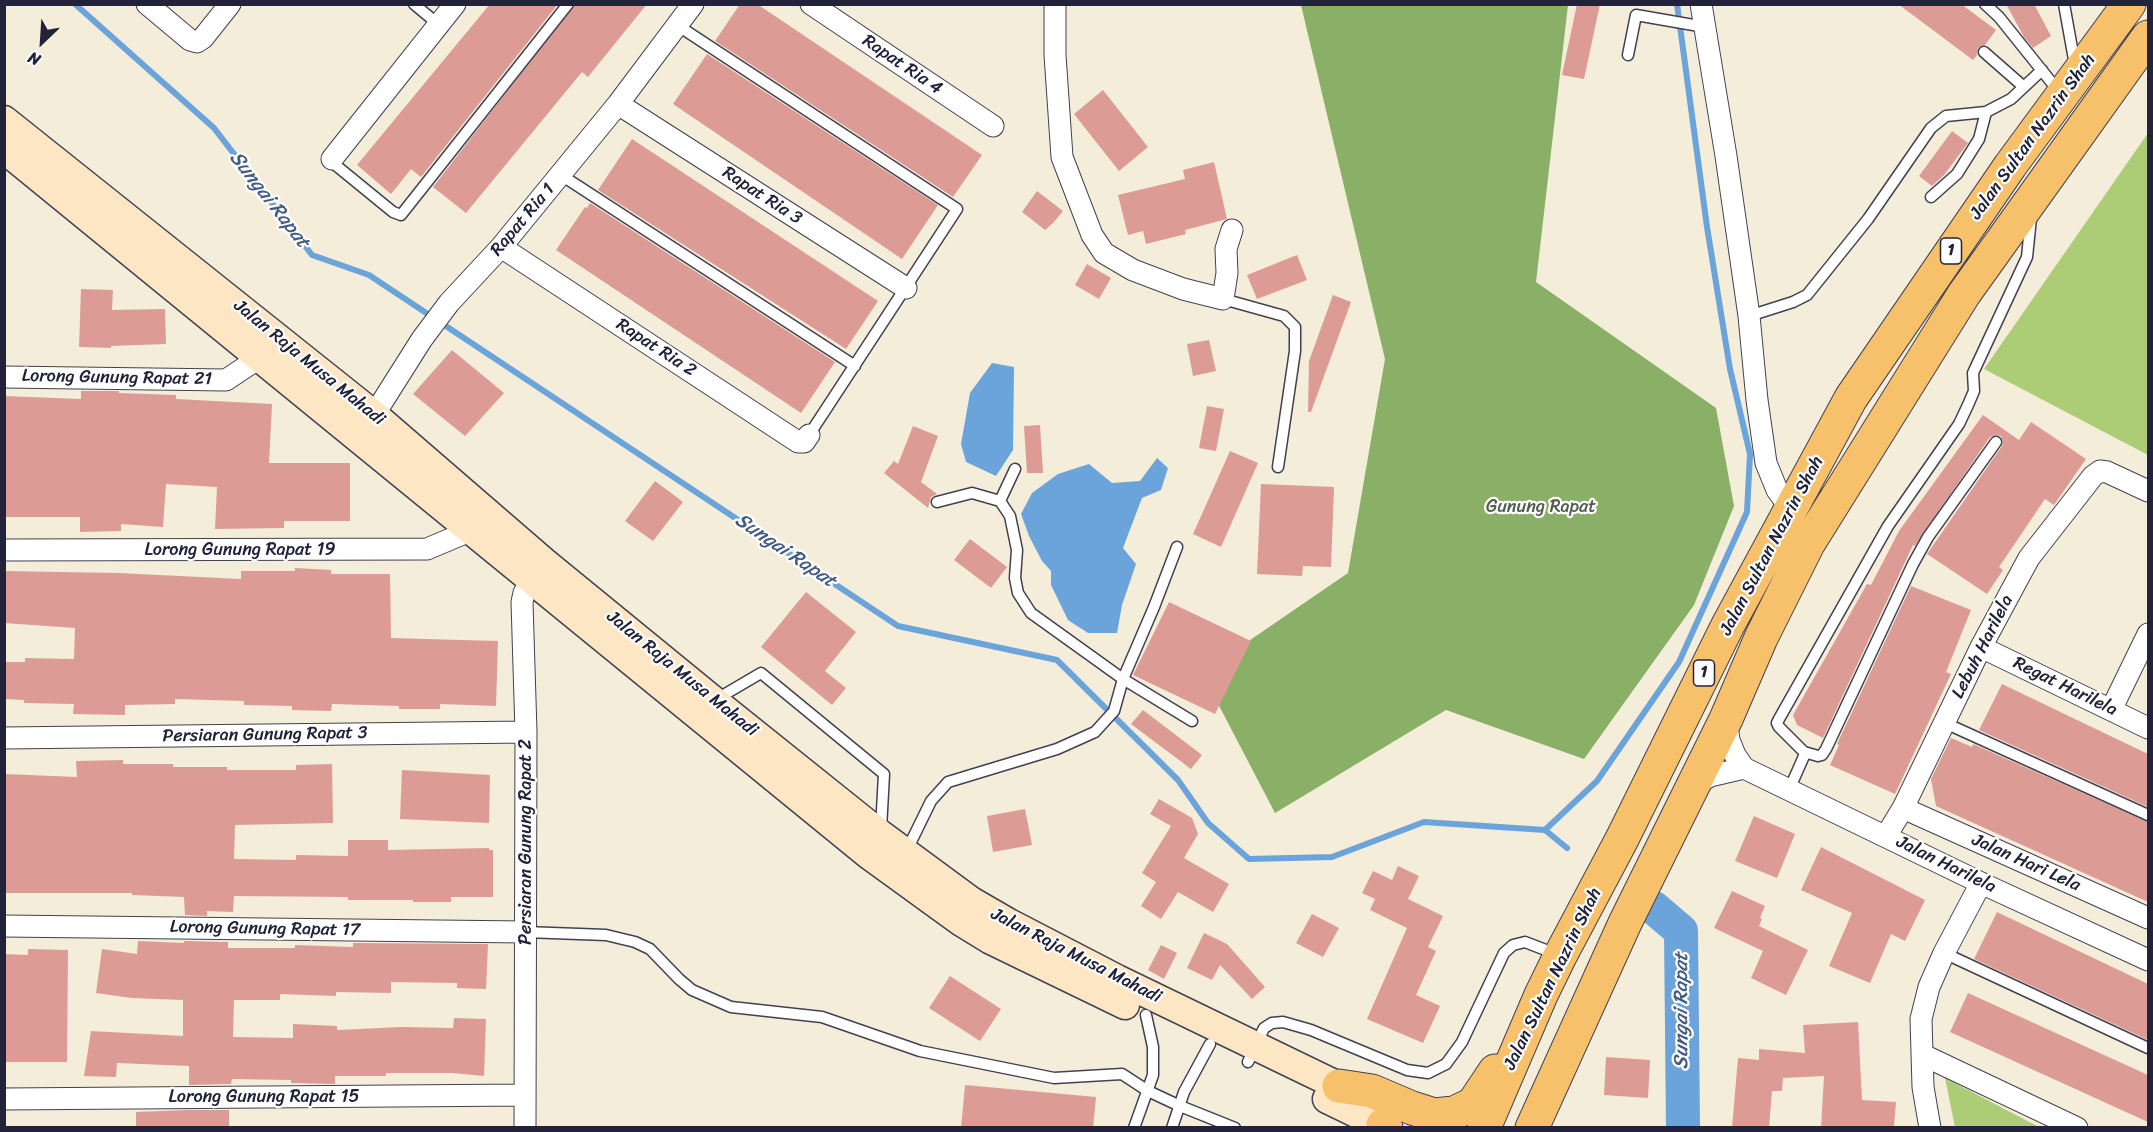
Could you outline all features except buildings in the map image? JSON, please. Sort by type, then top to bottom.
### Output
[{"type":"highway","name":"Jalan Sultan Nazrin Shah","points":[[1484,1128],[1560,956],[1622,839],[1728,625],[1851,398],[2004,175],[2129,4]]},
{"type":"highway","name":"Jalan Sultan Nazrin Shah","points":[[1532,1128],[1599,980],[1808,544],[1964,294],[2148,38]]},
{"type":"highway","points":[[1515,1128],[1599,980]]},
{"type":"highway","points":[[1339,1086],[1372,1091],[1434,1115],[1454,1113],[1473,1104],[1541,995]]},
{"type":"main road","name":"Jalan Raja Musa Mahadi","points":[[4,120],[374,415],[537,571],[875,844],[960,921],[991,940],[1210,1044],[1251,1054],[1339,1086],[1426,1128]]},
{"type":"main road","name":"Jalan Raja Musa Mahadi","points":[[4,149],[472,530],[537,571]]},
{"type":"main road","name":"Jalan Raja Musa Mahadi","points":[[875,844],[906,853],[971,901],[1009,923],[1117,979],[1385,1127]]},
{"type":"street","points":[[147,4],[190,40],[197,42],[203,38],[230,4]]},
{"type":"street","points":[[332,159],[455,4]]},
{"type":"street","name":"Rapat Ria 1","points":[[358,438],[448,303],[501,247],[561,175],[693,4]]},
{"type":"street","name":"Rapat Ria 4","points":[[812,4],[993,126]]},
{"type":"street","points":[[1054,4],[1062,157],[1092,235],[1104,253],[1133,270],[1183,289],[1222,299],[1227,273],[1227,249],[1232,230]]},
{"type":"street","points":[[1699,18],[1726,156],[1767,463],[1777,490],[1791,509]]},
{"type":"street","name":"Rapat Ria 3","points":[[618,104],[906,288]]},
{"type":"street","name":"Rapat Ria 2","points":[[501,247],[798,442],[804,442],[809,435]]},
{"type":"street","name":"Lorong Gunung Rapat 21","points":[[4,377],[226,380],[259,358]]},
{"type":"street","name":"Lebuh Harilela","points":[[1886,836],[1903,808],[1982,647],[2029,558],[2093,476],[2100,471],[2148,491]]},
{"type":"street","name":"Lorong Gunung Rapat 19","points":[[4,550],[427,549],[472,530]]},
{"type":"street","name":"Persiaran Gunung Rapat 2","points":[[525,1128],[526,732],[522,602],[524,593],[537,571]]},
{"type":"street","points":[[2111,710],[2148,634]]},
{"type":"street","name":"Regat Harilela","points":[[1982,647],[2148,728]]},
{"type":"street","points":[[1693,786],[1710,776],[1744,768],[1729,740],[1726,719]]},
{"type":"street","name":"Persiaran Gunung Rapat 3","points":[[4,738],[526,732]]},
{"type":"street","name":"Jalan Harilela","points":[[1744,768],[1981,883],[2148,960]]},
{"type":"street","name":"Jalan Hari Lela","points":[[1903,808],[2148,918]]},
{"type":"street","points":[[1930,1128],[1923,1087],[1921,1019],[1929,987],[1944,953],[1981,883]]},
{"type":"street","name":"Lorong Gunung Rapat 17","points":[[4,926],[525,932]]},
{"type":"street","points":[[1923,1055],[2077,1128]]},
{"type":"street","name":"Lorong Gunung Rapat 15","points":[[4,1099],[524,1095]]},
{"type":"lane","points":[[414,4],[439,25]]},
{"type":"lane","points":[[332,159],[333,163],[393,212],[401,215],[568,4]]},
{"type":"lane","points":[[1985,4],[1999,17],[2042,70],[2070,86]]},
{"type":"lane","points":[[2063,6],[2070,86]]},
{"type":"lane","points":[[1628,55],[1636,10],[1662,19],[1699,18]]},
{"type":"lane","points":[[677,25],[957,208],[809,435]]},
{"type":"lane","points":[[1984,52],[2024,87]]},
{"type":"lane","points":[[1749,316],[1793,302],[1807,295],[1868,219],[1931,128],[1946,116],[1986,112],[2011,99],[2042,70]]},
{"type":"lane","points":[[1931,197],[1958,174],[1979,140],[1986,112]]},
{"type":"lane","points":[[561,175],[855,366]]},
{"type":"lane","points":[[1996,442],[1928,537],[1913,564],[1826,749],[1822,755],[1818,756],[1804,752],[1777,723],[1888,526],[1959,424],[1974,390],[1973,373],[2027,257],[2034,197]]},
{"type":"lane","points":[[1222,299],[1284,316],[1295,327],[1295,351],[1278,466]]},
{"type":"lane","points":[[1000,501],[1015,469]]},
{"type":"lane","points":[[937,502],[972,493],[1000,501],[1010,516],[1017,550],[1015,578],[1018,593],[1031,613],[1123,679],[1192,721]]},
{"type":"lane","points":[[906,853],[931,801],[948,782],[1057,749],[1095,732],[1114,711],[1123,679],[1177,547]]},
{"type":"lane","points":[[706,709],[761,673],[884,774],[875,844]]},
{"type":"lane","points":[[1945,723],[2148,815]]},
{"type":"lane","points":[[1789,790],[1804,752]]},
{"type":"lane","points":[[525,932],[606,935],[634,942],[650,949],[692,990],[730,1007],[822,1017],[920,1051],[1054,1078],[1122,1074],[1148,1091],[1235,1128]]},
{"type":"lane","points":[[1251,1054],[1267,1025],[1283,1022],[1311,1030],[1407,1070],[1428,1073],[1446,1064],[1462,1042],[1504,953],[1513,945],[1525,942],[1560,956]]},
{"type":"lane","points":[[1944,953],[2148,1048]]},
{"type":"lane","points":[[1134,1128],[1153,1075],[1153,1047],[1146,1015]]},
{"type":"lane","points":[[1172,1128],[1184,1092],[1210,1044]]},
{"type":"green space","name":"Gunung Rapat","points":[[1301,5],[1568,5],[1536,282],[1716,408],[1734,506],[1694,605],[1584,759],[1446,710],[1275,813],[1202,673],[1348,573],[1385,359]]},
{"type":"green space","points":[[2148,133],[2148,455],[1984,369]]},
{"type":"green space","points":[[1945,1078],[2039,1127],[1955,1127]]},
{"type":"water","points":[[992,363],[1014,367],[1013,450],[996,476],[966,462],[961,444],[970,393]]},
{"type":"water","points":[[1157,458],[1168,468],[1161,490],[1142,498],[1123,548],[1136,564],[1122,605],[1117,633],[1088,633],[1068,620],[1051,585],[1051,571],[1042,561],[1021,514],[1032,493],[1058,474],[1089,464],[1112,483],[1140,481]]},
{"type":"waterway","name":"Sungai Rapat","points":[[75,4],[214,128],[312,255],[369,275],[898,626],[1057,660],[1178,780],[1208,823],[1249,859],[1332,857],[1424,822],[1545,830],[1567,848]]},
{"type":"waterway","points":[[1545,830],[1597,781],[1679,662],[1747,512],[1750,454],[1730,369],[1707,227],[1677,4]]},
{"type":"waterway","name":"Sungai Rapat","points":[[1654,908],[1681,931],[1683,1128]]}]
